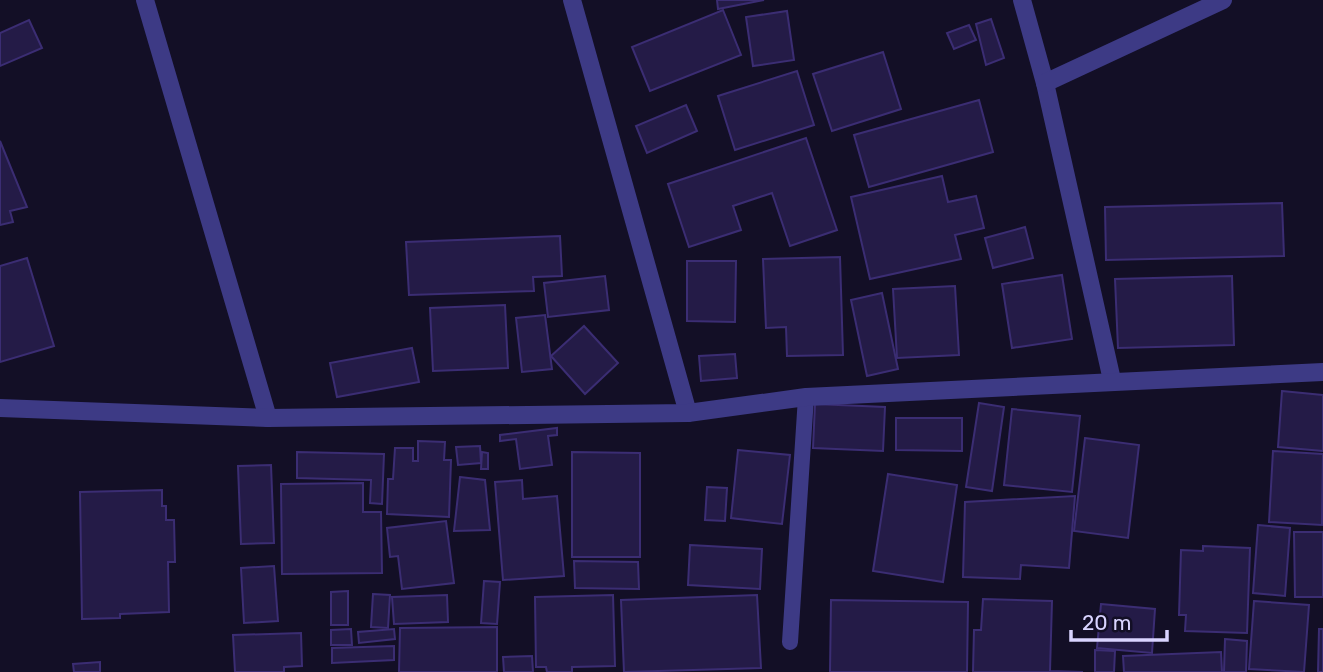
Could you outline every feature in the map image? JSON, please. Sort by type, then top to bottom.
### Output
[{"type":"street","points":[[145,0],[268,418]]},
{"type":"street","points":[[572,0],[688,413]]},
{"type":"street","points":[[1022,0],[1045,83],[1112,380]]},
{"type":"street","points":[[1045,83],[1223,0]]},
{"type":"street","points":[[0,408],[268,418],[688,413],[806,397],[1112,380],[1323,372]]},
{"type":"lane","points":[[790,642],[806,397]]},
{"type":"building","points":[[717,0],[764,0],[718,9]]},
{"type":"building","points":[[723,10],[741,55],[650,91],[632,47]]},
{"type":"building","points":[[787,11],[794,60],[753,66],[746,17]]},
{"type":"building","points":[[991,19],[1004,58],[986,65],[976,24]]},
{"type":"building","points":[[29,20],[42,48],[0,66],[0,33]]},
{"type":"building","points":[[969,25],[976,40],[954,49],[947,33]]},
{"type":"building","points":[[883,52],[901,109],[832,131],[813,74]]},
{"type":"building","points":[[797,71],[814,125],[735,150],[718,96]]},
{"type":"building","points":[[979,100],[993,152],[869,187],[854,135]]},
{"type":"building","points":[[686,105],[697,131],[647,153],[636,126]]},
{"type":"building","points":[[806,138],[837,230],[790,246],[772,193],[733,206],[741,230],[689,247],[668,184]]},
{"type":"building","points":[[0,141],[27,207],[10,211],[13,222],[0,225]]},
{"type":"building","points":[[942,176],[948,202],[976,196],[984,228],[955,235],[961,259],[870,279],[851,197]]},
{"type":"building","points":[[1282,203],[1284,256],[1106,260],[1105,207]]},
{"type":"building","points":[[1025,227],[1033,258],[993,268],[985,238]]},
{"type":"building","points":[[560,236],[562,276],[533,277],[534,291],[409,295],[406,242]]},
{"type":"building","points":[[840,257],[843,355],[787,356],[786,327],[766,328],[763,259]]},
{"type":"building","points":[[27,258],[54,346],[0,362],[0,266]]},
{"type":"building","points":[[687,261],[736,261],[735,322],[687,321]]},
{"type":"building","points":[[1062,275],[1072,339],[1012,348],[1002,284]]},
{"type":"building","points":[[605,276],[609,310],[548,317],[544,283]]},
{"type":"building","points":[[1232,276],[1234,345],[1118,348],[1115,279]]},
{"type":"building","points":[[955,286],[959,355],[897,358],[893,289]]},
{"type":"building","points":[[882,293],[898,369],[867,376],[851,300]]},
{"type":"building","points":[[505,305],[508,368],[433,371],[430,308]]},
{"type":"building","points":[[545,315],[552,369],[522,372],[516,318]]},
{"type":"building","points":[[584,326],[618,363],[585,394],[551,356]]},
{"type":"building","points":[[412,348],[419,382],[337,397],[330,363]]},
{"type":"building","points":[[735,354],[737,378],[701,381],[699,356]]},
{"type":"building","points":[[1282,391],[1323,395],[1323,451],[1278,447]]},
{"type":"building","points":[[979,403],[1004,407],[992,491],[966,487]]},
{"type":"building","points":[[815,404],[885,407],[883,451],[813,448]]},
{"type":"building","points":[[1012,409],[1080,416],[1072,492],[1004,485]]},
{"type":"building","points":[[896,418],[962,418],[962,451],[896,450]]},
{"type":"building","points":[[557,428],[557,435],[548,436],[552,465],[520,469],[516,439],[500,441],[500,435]]},
{"type":"building","points":[[1085,438],[1139,445],[1128,538],[1074,531]]},
{"type":"building","points":[[418,441],[445,442],[444,460],[451,460],[449,517],[387,514],[388,479],[393,479],[395,448],[413,448],[413,461],[418,461]]},
{"type":"building","points":[[480,446],[481,463],[458,465],[456,447]]},
{"type":"building","points":[[738,450],[790,455],[782,524],[731,518]]},
{"type":"building","points":[[1273,451],[1323,454],[1322,525],[1269,522]]},
{"type":"building","points":[[297,452],[384,454],[382,504],[370,503],[371,480],[297,478]]},
{"type":"building","points":[[482,452],[488,453],[488,469],[481,469]]},
{"type":"building","points":[[572,452],[640,453],[640,557],[572,557]]},
{"type":"building","points":[[271,465],[274,543],[241,544],[238,466]]},
{"type":"building","points":[[888,474],[957,485],[943,582],[873,571]]},
{"type":"building","points":[[460,477],[485,480],[490,530],[454,531]]},
{"type":"building","points":[[522,480],[523,499],[557,496],[564,576],[503,580],[495,482]]},
{"type":"building","points":[[363,483],[363,512],[381,512],[382,573],[282,574],[281,484]]},
{"type":"building","points":[[707,487],[727,488],[725,521],[705,520]]},
{"type":"building","points":[[162,490],[162,506],[166,506],[166,520],[174,520],[175,562],[168,562],[169,612],[82,619],[80,492]]},
{"type":"building","points":[[1075,496],[1069,568],[1021,565],[1020,579],[963,577],[965,502]]},
{"type":"building","points":[[446,521],[454,583],[402,589],[398,556],[390,557],[387,528]]},
{"type":"building","points":[[1258,525],[1290,528],[1285,596],[1253,593]]},
{"type":"building","points":[[1294,532],[1323,532],[1323,597],[1295,597]]},
{"type":"building","points":[[690,545],[762,549],[760,589],[688,585]]},
{"type":"building","points":[[1203,546],[1250,548],[1247,633],[1185,631],[1186,615],[1179,615],[1181,550],[1203,551]]},
{"type":"building","points":[[574,561],[638,562],[639,589],[575,588]]},
{"type":"building","points":[[274,566],[278,621],[244,623],[241,568]]},
{"type":"building","points":[[484,581],[500,582],[497,624],[481,623]]},
{"type":"building","points":[[348,591],[348,625],[331,625],[331,592]]},
{"type":"building","points":[[373,594],[390,595],[388,628],[371,627]]},
{"type":"building","points":[[447,595],[448,622],[394,624],[392,597]]},
{"type":"building","points":[[613,595],[615,666],[572,667],[572,672],[547,672],[546,667],[536,667],[535,597]]},
{"type":"building","points":[[757,595],[761,668],[624,672],[621,600]]},
{"type":"building","points":[[983,599],[1052,601],[1050,671],[1083,672],[973,672],[974,630],[981,630]]},
{"type":"building","points":[[831,600],[968,602],[967,672],[830,672]]},
{"type":"building","points":[[1254,601],[1309,605],[1304,672],[1249,669]]},
{"type":"building","points":[[1101,604],[1155,609],[1152,653],[1097,648]]},
{"type":"building","points":[[497,627],[497,672],[399,672],[400,628]]},
{"type":"building","points":[[351,629],[352,645],[331,645],[331,630]]},
{"type":"building","points":[[394,629],[395,639],[359,643],[358,632]]},
{"type":"building","points":[[1319,629],[1323,629],[1323,672],[1318,672]]},
{"type":"building","points":[[301,633],[302,666],[284,667],[284,672],[235,672],[233,635]]},
{"type":"building","points":[[1225,639],[1247,641],[1246,672],[1224,672]]},
{"type":"building","points":[[394,646],[394,660],[332,663],[332,648]]},
{"type":"building","points":[[1095,650],[1115,651],[1114,672],[1095,672]]},
{"type":"building","points":[[1221,652],[1222,672],[1124,672],[1123,656]]},
{"type":"building","points":[[532,656],[533,672],[504,672],[503,657]]},
{"type":"building","points":[[100,662],[100,672],[74,672],[73,664]]}]
